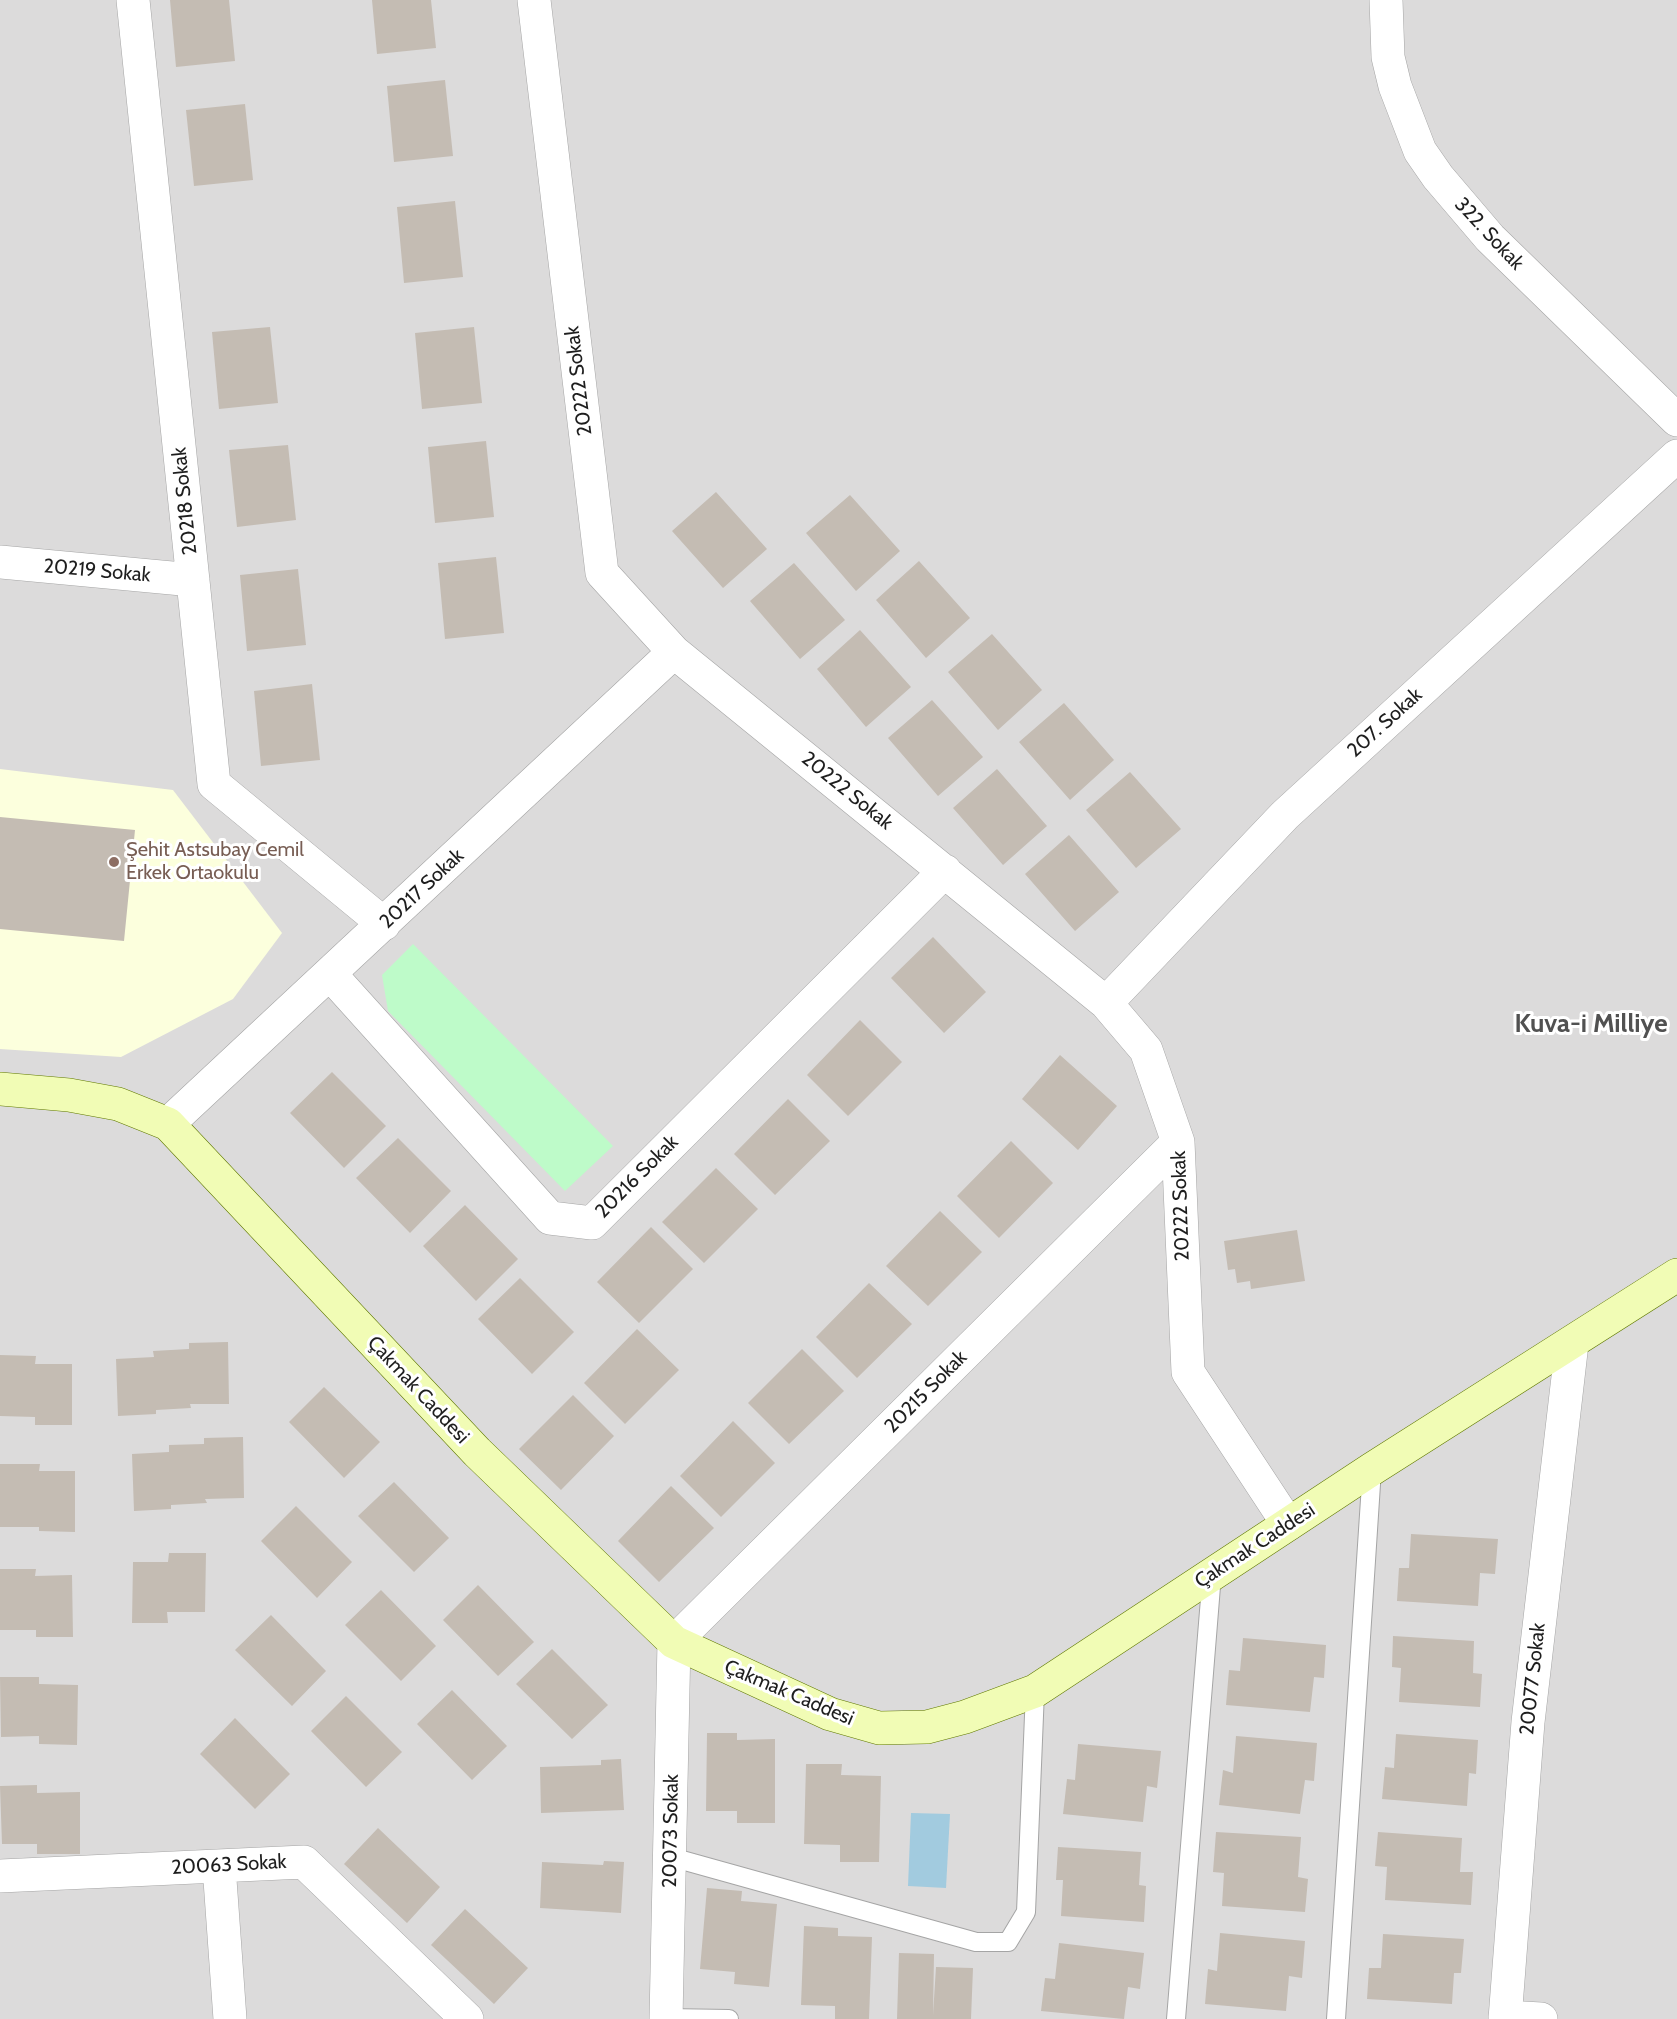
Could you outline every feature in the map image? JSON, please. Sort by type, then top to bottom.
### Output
[{"type":"main road","name":"Çakmak Caddesi","points":[[0,1089],[69,1095],[118,1104],[168,1124],[477,1452],[674,1642],[830,1714],[879,1728],[927,1727],[964,1718],[1035,1691],[1372,1469],[1677,1275]]},
{"type":"street","name":"20218 Sokak","points":[[132,0],[214,784],[384,924]]},
{"type":"street","name":"20222 Sokak","points":[[534,0],[602,573],[674,652],[1106,1003],[1146,1050],[1178,1142],[1188,1372],[1288,1524]]},
{"type":"street","name":"322. Sokak","points":[[1386,0],[1388,57],[1395,86],[1420,151],[1438,177],[1490,238],[1677,420]]},
{"type":"street","name":"207. Sokak","points":[[1106,1003],[1285,814],[1677,456]]},
{"type":"street","name":"20219 Sokak","points":[[0,562],[193,580]]},
{"type":"street","name":"20217 Sokak","points":[[168,1124],[674,652]]},
{"type":"street","name":"20216 Sokak","points":[[330,974],[550,1218],[592,1223],[945,870]]},
{"type":"street","name":"20215 Sokak","points":[[674,1642],[1178,1142]]},
{"type":"street","name":"20077 Sokak","points":[[1541,2019],[1505,2018],[1528,1722],[1572,1343]]},
{"type":"street","name":"20073 Sokak","points":[[666,2019],[674,1642]]},
{"type":"street","name":"20063 Sokak","points":[[0,1876],[304,1862],[467,2019]]},
{"type":"street","points":[[219,1866],[230,2019]]},
{"type":"lane","points":[[1336,2019],[1372,1469]]},
{"type":"lane","points":[[1176,2019],[1212,1574]]},
{"type":"lane","points":[[671,1857],[976,1942],[1008,1942],[1026,1912],[1035,1691]]},
{"type":"lane","points":[[666,2019],[729,2019]]},
{"type":"shaded area","points":[[0,0],[1677,0],[1677,2019],[0,2019]]},
{"type":"shaded area","name":"Şehit Astsubay Cemil Erkek Ortaokulu","points":[[0,769],[173,790],[282,933],[233,999],[121,1057],[0,1049]]},
{"type":"green space","points":[[413,944],[613,1146],[565,1191],[388,1011],[382,975]]},
{"type":"water","points":[[911,1813],[950,1814],[946,1888],[908,1886]]},
{"type":"building","points":[[170,0],[229,0],[235,61],[176,67]]},
{"type":"building","points":[[372,0],[431,0],[436,48],[377,54]]},
{"type":"building","points":[[445,80],[453,156],[394,162],[387,86]]},
{"type":"building","points":[[245,104],[253,180],[194,186],[186,110]]},
{"type":"building","points":[[455,201],[463,277],[404,283],[397,207]]},
{"type":"building","points":[[270,327],[278,403],[219,409],[212,332]]},
{"type":"building","points":[[474,327],[482,403],[422,409],[415,333]]},
{"type":"building","points":[[486,441],[494,517],[435,523],[428,447]]},
{"type":"building","points":[[288,445],[296,520],[237,527],[229,450]]},
{"type":"building","points":[[716,492],[767,549],[723,588],[672,531]]},
{"type":"building","points":[[850,495],[900,551],[856,591],[806,533]]},
{"type":"building","points":[[496,557],[504,633],[445,639],[438,563]]},
{"type":"building","points":[[919,561],[970,618],[926,658],[876,600]]},
{"type":"building","points":[[794,563],[845,620],[800,659],[750,601]]},
{"type":"building","points":[[298,569],[306,645],[247,651],[240,575]]},
{"type":"building","points":[[860,630],[911,687],[866,727],[817,669]]},
{"type":"building","points":[[992,634],[1042,690],[998,730],[948,672]]},
{"type":"building","points":[[312,684],[320,760],[261,766],[254,691]]},
{"type":"building","points":[[932,700],[983,757],[938,796],[888,738]]},
{"type":"building","points":[[1064,703],[1114,760],[1070,800],[1019,742]]},
{"type":"building","points":[[997,769],[1047,826],[1003,865],[953,808]]},
{"type":"building","points":[[1130,772],[1181,829],[1136,868],[1086,810]]},
{"type":"building","points":[[0,817],[135,830],[124,941],[0,929]]},
{"type":"building","points":[[1069,835],[1119,892],[1075,931],[1025,874]]},
{"type":"building","points":[[933,937],[986,992],[944,1033],[891,978]]},
{"type":"building","points":[[860,1020],[902,1062],[848,1116],[807,1075]]},
{"type":"building","points":[[1060,1055],[1117,1106],[1078,1150],[1022,1099]]},
{"type":"building","points":[[332,1072],[386,1126],[344,1168],[290,1113]]},
{"type":"building","points":[[788,1099],[830,1141],[775,1195],[734,1154]]},
{"type":"building","points":[[398,1138],[451,1191],[410,1233],[356,1178]]},
{"type":"building","points":[[1011,1141],[1053,1183],[999,1238],[957,1196]]},
{"type":"building","points":[[716,1168],[758,1209],[704,1263],[662,1222]]},
{"type":"building","points":[[465,1205],[518,1259],[476,1301],[423,1246]]},
{"type":"building","points":[[940,1211],[982,1252],[928,1306],[886,1266]]},
{"type":"building","points":[[651,1227],[693,1269],[639,1323],[597,1282]]},
{"type":"building","points":[[1297,1230],[1305,1281],[1251,1289],[1250,1281],[1237,1283],[1235,1269],[1228,1270],[1224,1241]]},
{"type":"building","points":[[520,1278],[574,1332],[532,1374],[478,1319]]},
{"type":"building","points":[[869,1283],[912,1324],[857,1378],[816,1337]]},
{"type":"building","points":[[637,1329],[679,1370],[625,1424],[584,1383]]},
{"type":"building","points":[[228,1342],[229,1404],[190,1404],[191,1408],[156,1410],[156,1414],[118,1416],[116,1359],[154,1357],[153,1351],[189,1349],[189,1343]]},
{"type":"building","points":[[802,1349],[844,1391],[789,1444],[748,1403]]},
{"type":"building","points":[[0,1355],[36,1356],[35,1364],[72,1364],[72,1425],[35,1425],[35,1417],[0,1416]]},
{"type":"building","points":[[324,1387],[380,1442],[344,1478],[289,1422]]},
{"type":"building","points":[[573,1395],[614,1436],[561,1490],[519,1449]]},
{"type":"building","points":[[733,1421],[775,1463],[721,1517],[680,1476]]},
{"type":"building","points":[[243,1437],[244,1498],[205,1499],[207,1503],[171,1505],[171,1509],[134,1511],[132,1454],[169,1452],[169,1445],[204,1444],[204,1438]]},
{"type":"building","points":[[0,1464],[40,1464],[39,1471],[75,1471],[75,1532],[39,1531],[39,1527],[0,1527]]},
{"type":"building","points":[[394,1482],[449,1538],[414,1572],[358,1516]]},
{"type":"building","points":[[671,1486],[714,1528],[659,1582],[618,1541]]},
{"type":"building","points":[[296,1506],[352,1562],[317,1598],[261,1541]]},
{"type":"building","points":[[1411,1534],[1498,1539],[1495,1574],[1480,1573],[1478,1606],[1397,1601],[1399,1568],[1409,1568]]},
{"type":"building","points":[[169,1553],[206,1553],[205,1612],[167,1612],[168,1623],[132,1623],[133,1562],[168,1562]]},
{"type":"building","points":[[0,1569],[36,1569],[35,1576],[72,1575],[73,1637],[36,1637],[36,1630],[0,1630]]},
{"type":"building","points":[[478,1585],[534,1642],[498,1676],[443,1620]]},
{"type":"building","points":[[381,1590],[436,1646],[401,1681],[345,1625]]},
{"type":"building","points":[[271,1615],[326,1671],[292,1706],[235,1650]]},
{"type":"building","points":[[1393,1636],[1474,1641],[1473,1673],[1482,1674],[1480,1707],[1399,1702],[1401,1668],[1392,1667]]},
{"type":"building","points":[[1243,1638],[1326,1645],[1324,1678],[1314,1677],[1310,1712],[1226,1705],[1229,1670],[1240,1671]]},
{"type":"building","points":[[552,1649],[608,1705],[572,1739],[516,1684]]},
{"type":"building","points":[[0,1677],[39,1677],[39,1684],[78,1685],[77,1745],[39,1744],[39,1736],[1,1737]]},
{"type":"building","points":[[452,1690],[507,1746],[472,1780],[417,1724]]},
{"type":"building","points":[[346,1696],[402,1752],[366,1787],[311,1731]]},
{"type":"building","points":[[235,1718],[290,1774],[255,1809],[200,1754]]},
{"type":"building","points":[[707,1733],[737,1733],[737,1740],[775,1739],[775,1823],[737,1823],[737,1811],[706,1811]]},
{"type":"building","points":[[1396,1734],[1478,1740],[1476,1774],[1469,1773],[1467,1806],[1382,1799],[1385,1767],[1394,1768]]},
{"type":"building","points":[[1236,1736],[1317,1743],[1314,1781],[1305,1780],[1300,1814],[1219,1805],[1223,1770],[1233,1773]]},
{"type":"building","points":[[1078,1744],[1161,1751],[1157,1788],[1147,1786],[1143,1822],[1063,1814],[1067,1779],[1075,1780]]},
{"type":"building","points":[[621,1759],[624,1810],[541,1813],[540,1767],[601,1765],[601,1760]]},
{"type":"building","points":[[806,1764],[842,1764],[841,1775],[881,1776],[879,1862],[840,1862],[840,1845],[804,1844]]},
{"type":"building","points":[[37,1785],[37,1793],[80,1792],[80,1854],[37,1854],[37,1844],[2,1844],[0,1786]]},
{"type":"building","points":[[378,1828],[440,1887],[407,1923],[344,1864]]},
{"type":"building","points":[[1216,1832],[1301,1837],[1298,1877],[1308,1879],[1305,1912],[1222,1906],[1224,1873],[1213,1872]]},
{"type":"building","points":[[1378,1832],[1462,1838],[1460,1872],[1473,1872],[1471,1905],[1385,1900],[1387,1867],[1375,1866]]},
{"type":"building","points":[[1058,1847],[1141,1852],[1139,1885],[1146,1886],[1144,1922],[1061,1916],[1063,1880],[1056,1880]]},
{"type":"building","points":[[604,1861],[624,1862],[621,1913],[540,1908],[542,1862],[603,1865]]},
{"type":"building","points":[[707,1888],[742,1891],[741,1901],[777,1904],[769,1987],[734,1984],[735,1972],[700,1969]]},
{"type":"building","points":[[465,1909],[528,1968],[494,2004],[431,1945]]},
{"type":"building","points":[[804,1926],[838,1928],[838,1936],[872,1937],[869,2019],[835,2019],[835,2006],[801,2005]]},
{"type":"building","points":[[1220,1933],[1305,1941],[1302,1978],[1289,1976],[1286,2011],[1205,2004],[1208,1969],[1217,1971]]},
{"type":"building","points":[[1383,1934],[1464,1939],[1461,1973],[1454,1973],[1452,2004],[1367,1999],[1369,1968],[1381,1968]]},
{"type":"building","points":[[1059,1943],[1144,1953],[1140,1989],[1128,1987],[1124,2019],[1041,2011],[1045,1978],[1055,1979]]},
{"type":"building","points":[[899,1953],[934,1954],[933,2015],[936,1967],[973,1968],[971,2019],[897,2019]]},
{"type":"place","name":"Şehit Astsubay Cemil Erkek Ortaokulu","points":[[114,862]]},
{"type":"district","name":"Kuva-i̇ Milliye","points":[[1591,1024]]}]
